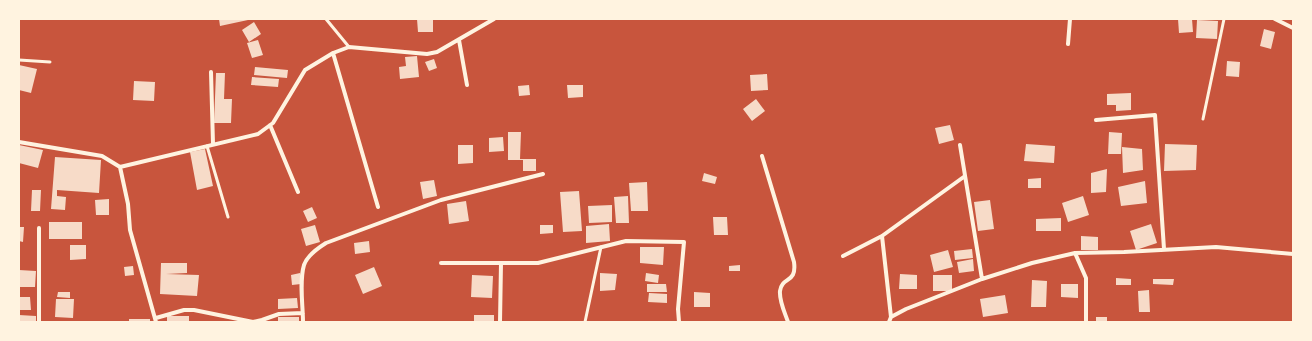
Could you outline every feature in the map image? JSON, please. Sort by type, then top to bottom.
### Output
[{"type":"street","points":[[19,142],[102,156],[120,167],[258,134],[270,125],[305,70],[333,53],[349,47],[427,54],[437,52],[494,19]]},
{"type":"street","points":[[1068,44],[1070,19]]},
{"type":"street","points":[[1275,19],[1293,28]]},
{"type":"street","points":[[459,40],[466,85]]},
{"type":"street","points":[[333,53],[378,207]]},
{"type":"street","points":[[211,72],[213,144]]},
{"type":"street","points":[[1096,120],[1155,115],[1164,249]]},
{"type":"street","points":[[270,125],[298,192]]},
{"type":"street","points":[[960,146],[982,279]]},
{"type":"street","points":[[762,156],[794,262],[795,271],[793,276],[782,286],[780,291],[788,322]]},
{"type":"street","points":[[120,167],[128,204],[130,230],[156,320],[184,310],[194,310],[253,322],[279,314],[303,314]]},
{"type":"street","points":[[304,322],[304,264],[314,252],[326,243],[441,200],[543,174]]},
{"type":"street","points":[[843,256],[882,236],[965,176]]},
{"type":"street","points":[[39,228],[39,322]]},
{"type":"street","points":[[882,236],[891,317],[889,322]]},
{"type":"street","points":[[441,263],[538,263],[626,241],[684,242],[678,309],[679,322]]},
{"type":"street","points":[[891,317],[906,309],[982,279],[1032,263],[1075,253],[1216,247],[1293,254]]},
{"type":"street","points":[[1075,253],[1086,278],[1086,322]]},
{"type":"street","points":[[500,322],[501,263]]},
{"type":"lane","points":[[326,19],[349,47]]},
{"type":"lane","points":[[1203,119],[1224,19]]},
{"type":"lane","points":[[19,60],[50,62]]},
{"type":"lane","points":[[207,146],[228,217]]},
{"type":"lane","points":[[585,322],[601,247]]},
{"type":"building","points":[[219,19],[248,19],[248,20],[220,26]]},
{"type":"building","points":[[417,19],[433,19],[433,32],[418,32]]},
{"type":"building","points":[[1178,19],[1192,19],[1193,32],[1179,33]]},
{"type":"building","points":[[1197,20],[1218,21],[1217,39],[1196,38]]},
{"type":"building","points":[[254,22],[261,34],[249,42],[242,30]]},
{"type":"building","points":[[1264,29],[1275,32],[1271,49],[1260,46]]},
{"type":"building","points":[[258,40],[263,55],[252,58],[247,43]]},
{"type":"building","points":[[417,56],[419,77],[400,79],[399,67],[406,66],[405,57]]},
{"type":"building","points":[[434,59],[437,68],[429,71],[425,62]]},
{"type":"building","points":[[1227,61],[1240,62],[1239,77],[1226,76]]},
{"type":"building","points":[[19,65],[37,69],[31,93],[19,90]]},
{"type":"building","points":[[255,67],[288,70],[287,78],[254,75]]},
{"type":"building","points":[[216,73],[225,73],[224,99],[232,99],[231,123],[214,123]]},
{"type":"building","points":[[767,74],[768,90],[751,91],[750,75]]},
{"type":"building","points":[[252,77],[279,79],[278,87],[251,85]]},
{"type":"building","points":[[134,81],[155,82],[154,101],[133,100]]},
{"type":"building","points":[[529,85],[530,95],[519,96],[518,86]]},
{"type":"building","points":[[567,85],[583,85],[583,97],[568,98]]},
{"type":"building","points":[[1131,93],[1131,110],[1116,111],[1116,105],[1107,105],[1107,94]]},
{"type":"building","points":[[756,99],[765,111],[752,121],[743,109]]},
{"type":"building","points":[[950,125],[954,140],[939,144],[935,128]]},
{"type":"building","points":[[508,132],[521,132],[520,159],[536,159],[536,171],[523,171],[523,160],[508,160]]},
{"type":"building","points":[[1109,132],[1122,133],[1121,154],[1108,154]]},
{"type":"building","points":[[503,137],[504,151],[489,152],[489,138]]},
{"type":"building","points":[[1026,144],[1055,146],[1054,163],[1024,161]]},
{"type":"building","points":[[1165,144],[1197,145],[1196,170],[1164,171]]},
{"type":"building","points":[[19,145],[43,150],[38,168],[19,163]]},
{"type":"building","points":[[458,145],[473,145],[473,163],[458,164]]},
{"type":"building","points":[[1122,147],[1142,149],[1143,170],[1123,173]]},
{"type":"building","points":[[205,149],[213,186],[197,190],[190,152]]},
{"type":"building","points":[[55,157],[101,160],[99,193],[57,190],[57,196],[66,197],[65,210],[51,209]]},
{"type":"building","points":[[1107,169],[1106,192],[1091,193],[1091,173]]},
{"type":"building","points":[[704,173],[717,177],[715,184],[702,181]]},
{"type":"building","points":[[1041,178],[1041,188],[1028,188],[1028,179]]},
{"type":"building","points":[[434,180],[437,196],[423,199],[420,182]]},
{"type":"building","points":[[1145,181],[1147,203],[1121,206],[1118,187]]},
{"type":"building","points":[[647,182],[648,211],[631,211],[629,183]]},
{"type":"building","points":[[32,190],[41,190],[40,211],[31,211]]},
{"type":"building","points":[[579,191],[582,231],[563,232],[560,192]]},
{"type":"building","points":[[628,196],[629,223],[616,223],[614,197]]},
{"type":"building","points":[[1083,196],[1089,215],[1068,222],[1062,203]]},
{"type":"building","points":[[109,199],[109,215],[96,215],[95,200]]},
{"type":"building","points":[[990,200],[994,229],[978,231],[974,202]]},
{"type":"building","points":[[466,201],[469,221],[449,224],[447,204]]},
{"type":"building","points":[[612,205],[612,222],[589,223],[588,206]]},
{"type":"building","points":[[312,207],[317,218],[308,222],[303,211]]},
{"type":"building","points":[[713,217],[727,217],[728,235],[714,235]]},
{"type":"building","points":[[1061,218],[1061,231],[1036,231],[1036,219]]},
{"type":"building","points":[[49,222],[82,222],[82,239],[49,239]]},
{"type":"building","points":[[609,224],[610,241],[586,243],[586,226]]},
{"type":"building","points":[[1151,224],[1157,243],[1136,250],[1130,231]]},
{"type":"building","points":[[315,225],[320,242],[306,246],[301,229]]},
{"type":"building","points":[[540,225],[553,225],[553,233],[540,234]]},
{"type":"building","points":[[19,227],[24,227],[23,242],[19,241]]},
{"type":"building","points":[[1081,236],[1098,237],[1098,250],[1081,250]]},
{"type":"building","points":[[369,241],[370,252],[355,254],[354,243]]},
{"type":"building","points":[[70,245],[86,245],[86,259],[70,260]]},
{"type":"building","points":[[640,247],[664,247],[663,265],[640,263]]},
{"type":"building","points":[[972,249],[973,258],[955,260],[954,251]]},
{"type":"building","points":[[948,250],[953,267],[934,272],[930,255]]},
{"type":"building","points":[[973,259],[974,271],[959,273],[957,262]]},
{"type":"building","points":[[161,263],[187,263],[187,273],[166,274],[199,275],[197,296],[160,294]]},
{"type":"building","points":[[740,265],[740,271],[729,271],[729,266]]},
{"type":"building","points":[[133,266],[134,275],[125,276],[124,267]]},
{"type":"building","points":[[374,267],[382,286],[363,294],[355,275]]},
{"type":"building","points":[[19,270],[36,271],[35,287],[19,287]]},
{"type":"building","points":[[300,273],[301,284],[292,285],[291,275]]},
{"type":"building","points":[[600,273],[617,274],[615,290],[600,291]]},
{"type":"building","points":[[646,273],[659,275],[658,283],[645,281]]},
{"type":"building","points":[[900,274],[917,275],[917,289],[899,289]]},
{"type":"building","points":[[472,275],[493,276],[492,298],[471,297]]},
{"type":"building","points":[[933,275],[952,275],[952,291],[933,291]]},
{"type":"building","points":[[1116,278],[1131,279],[1131,285],[1116,285]]},
{"type":"building","points":[[1153,279],[1174,279],[1173,285],[1153,284]]},
{"type":"building","points":[[1032,280],[1047,281],[1046,307],[1031,307]]},
{"type":"building","points":[[647,284],[666,284],[667,292],[647,292]]},
{"type":"building","points":[[1061,284],[1078,284],[1078,298],[1061,297]]},
{"type":"building","points":[[1149,290],[1150,312],[1139,312],[1138,291]]},
{"type":"building","points":[[58,292],[70,292],[70,298],[57,297]]},
{"type":"building","points":[[694,292],[710,293],[710,307],[694,307]]},
{"type":"building","points":[[649,293],[667,294],[667,303],[648,302]]},
{"type":"building","points":[[1005,295],[1008,313],[983,317],[980,299]]},
{"type":"building","points":[[19,297],[30,297],[31,310],[19,310]]},
{"type":"building","points":[[297,298],[298,308],[278,309],[278,299]]},
{"type":"building","points":[[56,299],[74,299],[73,318],[55,317]]},
{"type":"building","points":[[19,315],[36,316],[36,322],[19,322]]},
{"type":"building","points":[[474,315],[494,315],[494,322],[474,322]]},
{"type":"building","points":[[167,316],[189,316],[189,322],[167,322]]},
{"type":"building","points":[[278,317],[299,317],[299,322],[278,322]]},
{"type":"building","points":[[1096,317],[1107,317],[1107,322],[1096,322]]},
{"type":"building","points":[[129,319],[150,319],[150,322],[129,322]]}]
